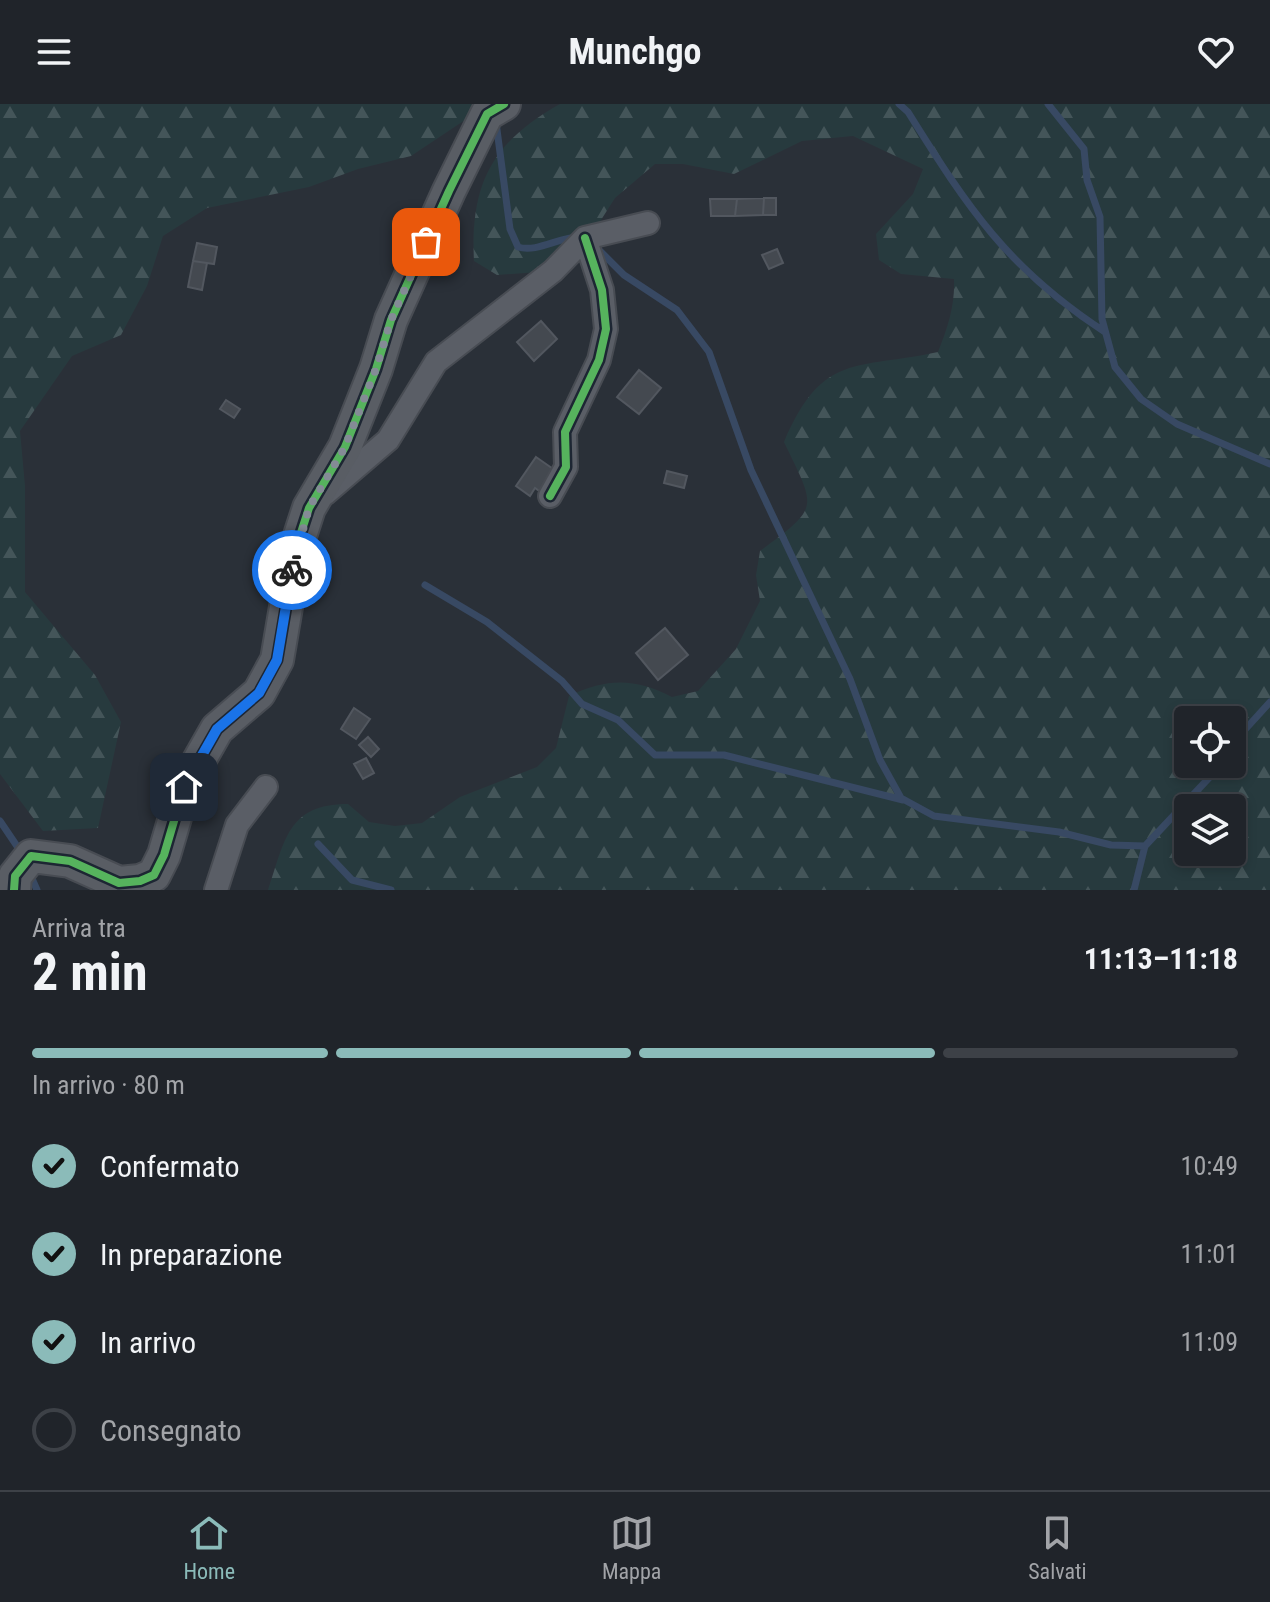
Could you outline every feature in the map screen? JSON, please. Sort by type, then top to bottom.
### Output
[{"type":"street","points":[[14,890],[15,876],[31,856],[70,861],[119,883],[140,881],[154,875],[164,855],[184,787],[217,729],[259,693],[277,660],[296,548],[309,508],[345,447],[376,369],[391,320],[449,191],[487,114],[504,104]]},
{"type":"street","points":[[309,508],[388,440],[436,362],[553,271],[585,238],[648,223]]},
{"type":"street","points":[[550,496],[566,467],[565,432],[599,360],[606,329],[602,290],[585,238]]},
{"type":"street","points":[[216,890],[237,825],[266,787]]},
{"type":"street","points":[[70,861],[97,890]]},
{"type":"green space","points":[[0,104],[489,104],[411,156],[358,169],[309,187],[207,208],[163,236],[147,286],[121,335],[72,356],[20,431],[25,486],[25,592],[95,675],[121,722],[98,828],[43,831],[0,774]]},
{"type":"green space","points":[[560,104],[1270,104],[1270,890],[268,890],[285,841],[300,818],[312,811],[348,804],[369,822],[395,826],[422,823],[460,797],[537,767],[556,748],[569,696],[609,683],[645,686],[672,697],[698,691],[736,649],[760,601],[756,575],[760,551],[794,524],[807,505],[807,494],[784,442],[798,413],[828,378],[864,364],[938,352],[945,334],[952,307],[954,279],[901,274],[879,260],[876,234],[913,194],[923,169],[853,136],[802,141],[734,174],[683,164],[655,164],[615,198],[601,220],[553,271],[497,275],[474,261],[476,209],[490,168],[517,134]]},
{"type":"building","points":[[764,198],[776,198],[776,215],[763,215]]},
{"type":"building","points":[[764,198],[763,215],[735,216],[737,199]]},
{"type":"building","points":[[710,199],[737,199],[735,216],[711,216]]},
{"type":"building","points":[[197,243],[217,247],[214,264],[193,261]]},
{"type":"building","points":[[777,249],[783,263],[769,269],[762,255]]},
{"type":"building","points":[[193,261],[207,263],[202,290],[188,287]]},
{"type":"building","points":[[541,321],[557,339],[534,361],[517,342]]},
{"type":"building","points":[[639,370],[661,388],[639,414],[617,397]]},
{"type":"building","points":[[226,400],[240,409],[234,418],[220,409]]},
{"type":"building","points":[[536,457],[556,471],[542,493],[535,488],[530,496],[516,486]]},
{"type":"building","points":[[667,471],[687,476],[684,488],[664,483]]},
{"type":"building","points":[[665,628],[688,655],[658,680],[636,653]]},
{"type":"building","points":[[354,708],[370,719],[356,739],[341,729]]},
{"type":"building","points":[[368,737],[379,749],[371,757],[359,745]]},
{"type":"building","points":[[366,758],[374,773],[363,779],[354,764]]},
{"type":"waterway","points":[[899,104],[908,112],[971,207],[1016,260],[1042,285],[1105,332]]},
{"type":"waterway","points":[[1048,104],[1084,149],[1087,180],[1100,217],[1102,319],[1115,367],[1141,399],[1177,424],[1270,464]]},
{"type":"waterway","points":[[496,122],[510,229],[518,247],[533,248],[579,237]]},
{"type":"waterway","points":[[596,247],[624,275],[677,310],[709,352],[751,470],[850,679],[880,760],[901,798],[934,816],[1059,832],[1111,845],[1145,846]]},
{"type":"waterway","points":[[425,585],[487,622],[562,681],[582,704],[618,720],[655,755],[724,755],[903,800]]},
{"type":"waterway","points":[[1246,728],[1270,702]]},
{"type":"waterway","points":[[1134,890],[1145,846],[1209,778]]},
{"type":"waterway","points":[[0,821],[23,855]]},
{"type":"waterway","points":[[318,844],[352,880],[391,890]]},
{"type":"waterway","points":[[30,874],[37,890]]},
{"type":"cycle path","points":[[14,890],[15,876],[31,856],[70,861],[119,883],[140,881],[154,875],[164,855],[184,787],[217,729],[259,693],[277,660],[296,548],[309,508],[345,447],[376,369],[391,320],[449,191],[487,114],[504,104]]},
{"type":"cycle path","points":[[550,496],[566,467],[565,432],[599,360],[606,329],[602,290],[585,238]]},
{"type":"way so far","points":[[292,570],[309,508],[345,447],[376,369],[391,320],[426,242]]},
{"type":"route","points":[[184,787],[217,729],[259,693],[277,660],[292,570]]}]
